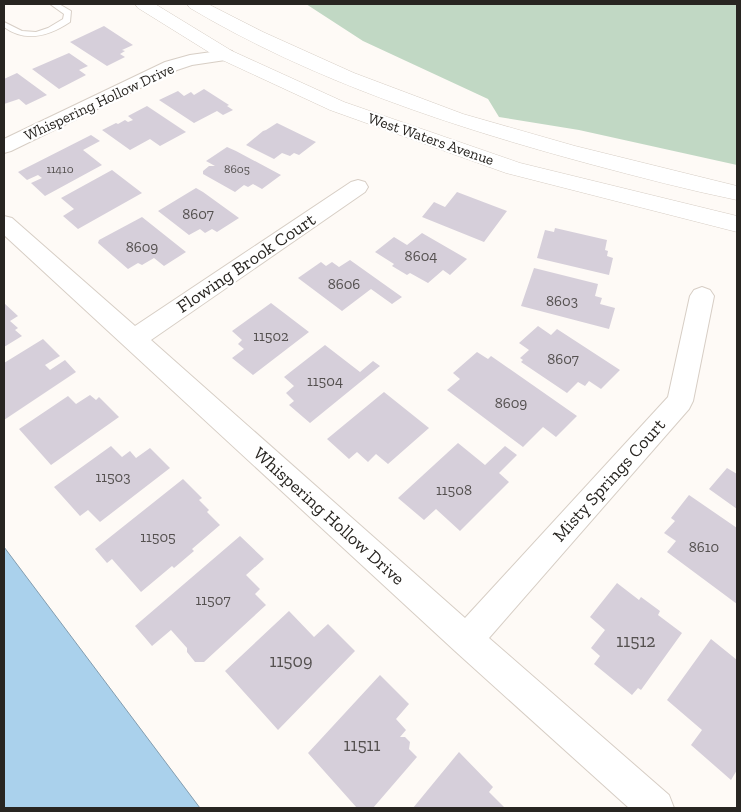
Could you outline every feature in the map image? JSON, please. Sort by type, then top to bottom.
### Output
[{"type":"street","name":"West Waters Avenue","points":[[144,4],[226,54],[337,106],[505,165],[737,224]]},
{"type":"street","name":"West Waters Avenue","points":[[196,4],[247,32],[333,72],[416,105],[593,158],[737,193]]},
{"type":"street","name":"Whispering Hollow Drive","points":[[4,147],[171,66],[226,54]]},
{"type":"street","name":"Flowing Brook Court","points":[[133,340],[358,187]]},
{"type":"street","name":"Whispering Hollow Drive","points":[[4,223],[466,640],[656,808]]},
{"type":"street","name":"Misty Springs Court","points":[[466,640],[680,400],[702,296]]},
{"type":"lane","points":[[4,24],[12,30],[25,35],[52,31],[67,20],[68,13],[54,4]]},
{"type":"green space","points":[[306,4],[737,4],[737,165],[579,130],[499,117],[488,99],[363,41]]},
{"type":"water","points":[[4,547],[200,808],[4,808]]},
{"type":"building","points":[[104,26],[133,45],[122,50],[125,51],[120,54],[125,57],[107,66],[70,42]]},
{"type":"building","points":[[69,53],[88,66],[79,70],[86,75],[59,89],[32,69]]},
{"type":"building","points":[[17,73],[47,95],[26,105],[19,99],[4,104],[4,79]]},
{"type":"building","points":[[204,89],[229,105],[227,106],[233,110],[223,115],[217,111],[194,123],[159,100],[178,91],[184,96],[191,92],[194,95]]},
{"type":"building","points":[[147,106],[186,132],[160,146],[150,139],[130,150],[102,130],[125,120],[128,122],[133,120],[128,116]]},
{"type":"building","points":[[277,123],[316,142],[299,155],[294,153],[290,156],[282,153],[274,159],[246,145],[263,131]]},
{"type":"building","points":[[91,135],[100,141],[83,150],[102,165],[45,196],[31,183],[42,178],[38,175],[27,180],[18,172]]},
{"type":"building","points":[[227,147],[281,175],[262,189],[253,184],[248,187],[244,185],[235,192],[203,174],[203,171],[209,166],[215,166],[206,161]]},
{"type":"building","points":[[112,170],[142,193],[78,229],[63,216],[74,209],[61,198]]},
{"type":"building","points":[[196,188],[239,218],[217,232],[212,229],[205,233],[200,229],[189,235],[158,211]]},
{"type":"building","points":[[457,192],[507,211],[484,242],[422,217],[434,202],[445,207]]},
{"type":"building","points":[[142,217],[186,252],[164,266],[154,258],[142,265],[138,263],[128,269],[98,243],[99,240]]},
{"type":"building","points":[[555,228],[607,240],[605,250],[608,251],[607,256],[613,258],[609,275],[537,258],[545,230],[554,232]]},
{"type":"building","points":[[422,233],[467,259],[450,275],[443,270],[428,283],[410,273],[407,275],[375,252],[394,237],[407,245]]},
{"type":"building","points":[[350,260],[402,297],[392,304],[371,289],[342,311],[298,278],[321,262],[326,266],[332,262],[339,267]]},
{"type":"building","points":[[534,268],[598,284],[595,296],[602,298],[600,304],[615,308],[609,329],[521,306]]},
{"type":"building","points":[[4,303],[18,316],[10,321],[18,328],[15,330],[22,336],[4,347]]},
{"type":"building","points":[[271,303],[309,332],[253,375],[232,358],[244,349],[238,344],[242,340],[232,331]]},
{"type":"building","points":[[538,326],[551,335],[557,329],[620,370],[601,389],[589,381],[585,386],[578,382],[567,393],[521,362],[523,360],[520,358],[529,350],[519,343]]},
{"type":"building","points":[[43,339],[60,356],[45,365],[50,370],[65,360],[76,372],[4,420],[4,363]]},
{"type":"building","points":[[325,345],[360,372],[373,361],[380,366],[310,423],[289,405],[294,401],[286,393],[294,386],[284,377]]},
{"type":"building","points":[[477,352],[488,359],[491,356],[577,416],[556,437],[543,427],[523,447],[447,390],[460,379],[453,373]]},
{"type":"building","points":[[384,392],[429,428],[388,464],[376,454],[368,462],[357,452],[349,459],[327,439]]},
{"type":"building","points":[[90,395],[96,400],[99,397],[119,417],[51,465],[19,429],[68,396],[76,404]]},
{"type":"building","points":[[458,443],[485,465],[505,446],[517,455],[499,473],[509,482],[460,531],[436,509],[424,520],[398,498]]},
{"type":"building","points":[[111,446],[122,457],[130,451],[136,458],[150,448],[170,468],[100,522],[88,510],[80,516],[54,487]]},
{"type":"building","points":[[727,468],[737,474],[737,509],[709,489]]},
{"type":"building","points":[[183,479],[202,498],[199,500],[209,510],[207,512],[220,525],[192,549],[194,551],[174,568],[172,566],[141,592],[112,559],[107,563],[95,549]]},
{"type":"building","points":[[689,495],[737,528],[737,604],[667,552],[676,541],[664,533],[675,521],[671,518]]},
{"type":"building","points":[[240,536],[264,559],[246,575],[260,589],[255,594],[266,605],[204,662],[195,662],[187,652],[187,648],[171,630],[152,646],[135,626]]},
{"type":"building","points":[[617,583],[639,600],[641,597],[660,611],[658,615],[682,633],[641,690],[638,688],[632,695],[594,664],[600,656],[591,648],[605,630],[590,617]]},
{"type":"building","points":[[289,611],[314,637],[328,624],[355,651],[278,730],[225,671]]},
{"type":"building","points":[[711,639],[737,660],[737,770],[731,780],[691,745],[702,730],[667,700]]},
{"type":"building","points":[[380,675],[409,704],[396,719],[406,730],[400,737],[405,737],[410,742],[409,749],[417,757],[373,808],[357,808],[308,753]]},
{"type":"building","points":[[459,752],[493,787],[489,792],[505,808],[413,808]]}]
